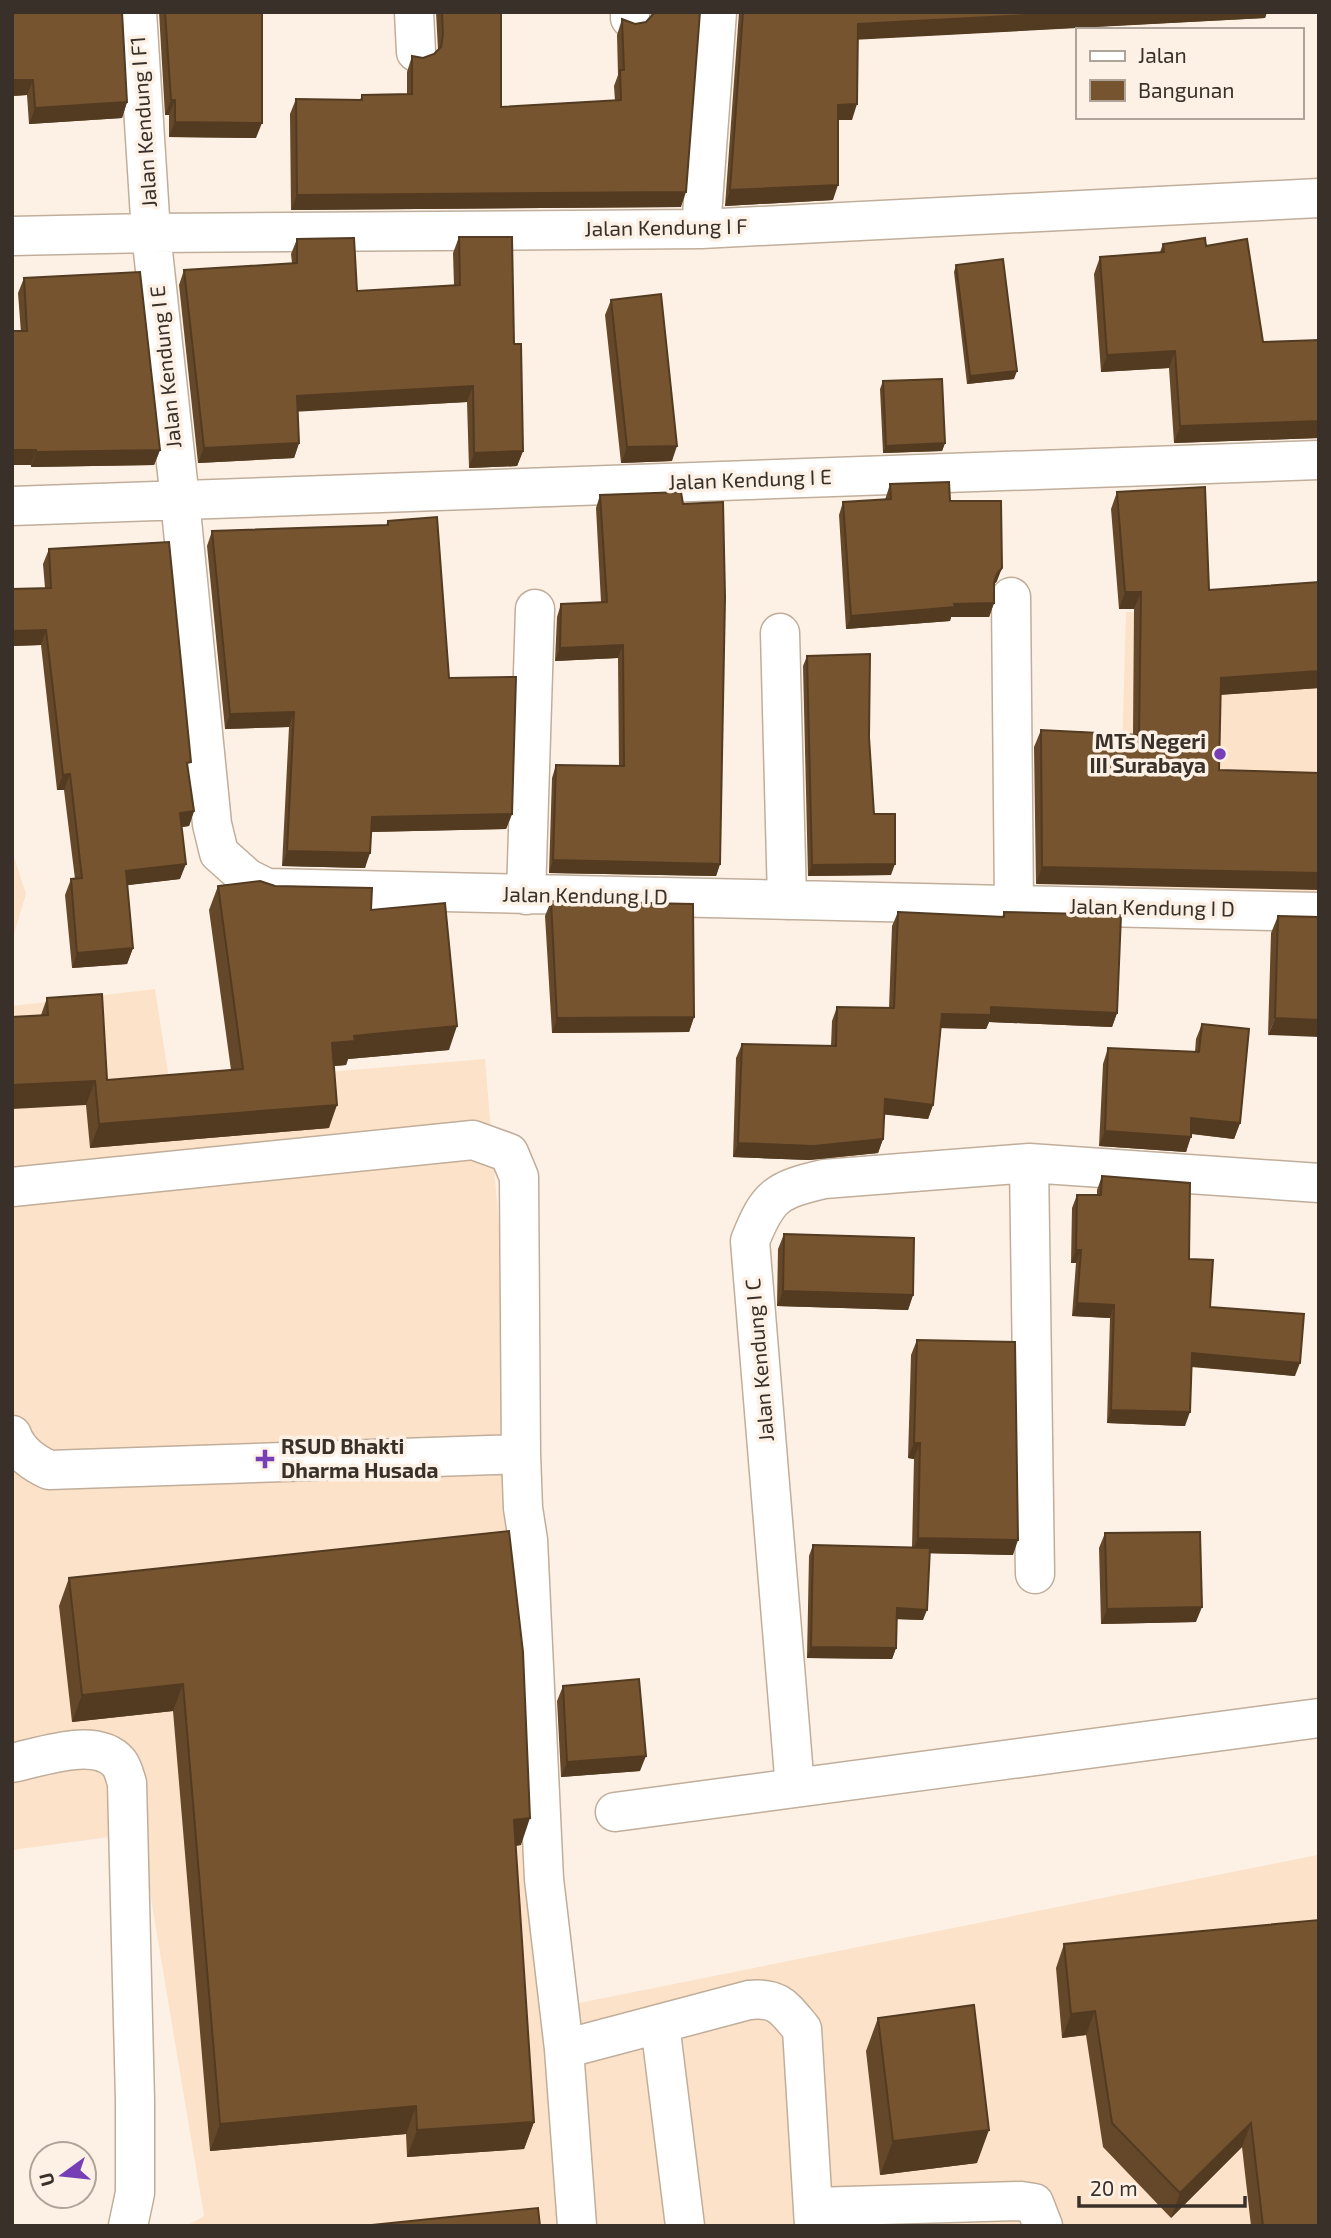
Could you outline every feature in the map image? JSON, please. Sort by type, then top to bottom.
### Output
[{"type":"street","name":"Jalan Kendung I F1","points":[[137,12],[151,233]]},
{"type":"street","points":[[414,12],[416,52]]},
{"type":"street","points":[[701,229],[717,12]]},
{"type":"street","name":"Jalan Kendung I F","points":[[12,236],[701,229],[1319,198]]},
{"type":"street","name":"Jalan Kendung I E","points":[[151,233],[180,500]]},
{"type":"street","name":"Jalan Kendung I E","points":[[12,506],[1319,460]]},
{"type":"street","name":"Jalan Kendung I D","points":[[180,500],[212,824],[219,853],[247,878],[267,888],[1319,912]]},
{"type":"street","points":[[1011,597],[1013,905]]},
{"type":"street","points":[[526,895],[535,609]]},
{"type":"street","points":[[780,633],[786,900]]},
{"type":"street","points":[[12,1187],[473,1140],[509,1153],[519,1177],[521,1454],[523,1508],[528,1540],[544,1879],[564,2049],[577,2226]]},
{"type":"street","points":[[1029,1163],[1035,1574]]},
{"type":"street","name":"Jalan Kendung I C","points":[[795,1788],[750,1241],[759,1217],[770,1200],[797,1185],[824,1179],[1029,1163],[1319,1183]]},
{"type":"street","points":[[12,1435],[15,1443],[35,1463],[49,1471],[521,1454]]},
{"type":"street","points":[[615,1812],[1319,1718]]},
{"type":"street","points":[[12,1763],[86,1748],[104,1752],[119,1763],[127,1783],[135,2126],[135,2193],[128,2226]]},
{"type":"street","points":[[564,2049],[749,2000],[765,1998],[782,2004],[803,2029],[813,2216],[1021,2201],[1034,2203],[1043,2226]]},
{"type":"street","points":[[660,2024],[685,2226]]},
{"type":"shaded area","name":"MTs Negeri III Surabaya","points":[[1319,595],[1319,899],[1118,896],[1126,612],[1200,612]]},
{"type":"shaded area","points":[[12,851],[26,894],[12,941]]},
{"type":"shaded area","name":"RSUD Bhakti Dharma Husada","points":[[155,989],[170,1085],[485,1059],[564,2006],[1317,1855],[1319,2226],[186,2226],[204,2216],[140,1833],[12,1850],[12,1006]]},
{"type":"building","points":[[12,12],[122,12],[127,102],[35,108],[33,80],[12,80]]},
{"type":"building","points":[[165,12],[262,12],[262,123],[175,122]]},
{"type":"building","points":[[442,12],[501,12],[501,107],[621,100],[620,70],[624,70],[622,19],[635,24],[646,22],[655,12],[700,12],[686,192],[297,195],[296,99],[362,100],[362,95],[412,94],[412,56],[423,58],[434,54],[441,47]]},
{"type":"building","points":[[743,12],[1084,12],[858,24],[857,104],[838,105],[838,185],[730,190]]},
{"type":"building","points":[[459,237],[512,237],[514,344],[521,344],[523,451],[474,453],[473,386],[297,396],[299,443],[204,448],[184,270],[297,263],[297,239],[354,238],[357,291],[460,285]]},
{"type":"building","points":[[1205,238],[1206,246],[1247,239],[1263,342],[1319,340],[1319,421],[1180,426],[1175,351],[1107,355],[1100,257],[1164,252],[1163,244]]},
{"type":"building","points":[[1003,259],[1017,371],[970,376],[956,265]]},
{"type":"building","points":[[140,272],[160,450],[12,450],[12,331],[27,331],[24,278]]},
{"type":"building","points":[[661,294],[677,446],[627,447],[611,300]]},
{"type":"building","points":[[942,379],[945,443],[886,446],[883,381]]},
{"type":"building","points":[[949,482],[950,501],[1001,501],[1002,568],[994,583],[994,603],[954,604],[955,607],[851,616],[843,502],[891,499],[890,484]]},
{"type":"building","name":"MTs Negeri III Surabaya","points":[[1205,487],[1209,590],[1319,582],[1319,671],[1221,678],[1219,770],[1319,773],[1319,873],[1042,867],[1041,730],[1139,735],[1141,592],[1125,592],[1117,492]]},
{"type":"building","points":[[681,492],[683,504],[723,502],[725,597],[720,864],[553,860],[556,765],[624,766],[623,645],[560,648],[561,604],[607,602],[600,495]]},
{"type":"building","points":[[437,517],[449,678],[516,677],[512,814],[372,817],[370,853],[287,851],[294,712],[230,714],[212,531],[388,525],[388,521]]},
{"type":"building","points":[[169,542],[191,762],[187,763],[194,811],[180,813],[186,864],[126,871],[133,948],[77,953],[71,879],[82,878],[70,774],[63,775],[46,630],[12,631],[12,589],[51,588],[49,549]]},
{"type":"building","points":[[870,654],[869,737],[874,814],[895,814],[895,864],[812,865],[807,656]]},
{"type":"building","points":[[260,881],[275,886],[372,888],[371,910],[445,903],[457,1026],[354,1036],[355,1041],[332,1043],[337,1105],[99,1124],[95,1081],[12,1085],[12,1017],[48,1015],[47,998],[102,994],[107,1080],[243,1069],[218,886]]},
{"type":"building","points":[[551,901],[693,904],[694,1017],[557,1018]]},
{"type":"building","points":[[898,912],[1004,917],[1004,912],[1121,915],[1117,1013],[991,1007],[991,1015],[942,1014],[933,1105],[885,1099],[883,1139],[814,1146],[738,1143],[742,1044],[836,1046],[837,1007],[894,1008]]},
{"type":"building","points":[[1278,916],[1319,917],[1319,1020],[1275,1018]]},
{"type":"building","points":[[1202,1024],[1249,1029],[1240,1123],[1191,1118],[1191,1137],[1105,1131],[1108,1048],[1199,1052]]},
{"type":"building","points":[[1102,1176],[1190,1183],[1189,1259],[1213,1260],[1210,1307],[1304,1314],[1300,1363],[1192,1353],[1190,1412],[1111,1410],[1114,1305],[1077,1303],[1081,1250],[1076,1250],[1077,1195],[1101,1195]]},
{"type":"building","points":[[784,1234],[914,1238],[913,1295],[783,1291]]},
{"type":"building","points":[[917,1340],[1015,1342],[1018,1540],[918,1538],[920,1443],[914,1443]]},
{"type":"building","points":[[509,1531],[523,1652],[530,1818],[514,1820],[534,2122],[417,2130],[416,2106],[220,2124],[183,1684],[82,1695],[69,1578]]},
{"type":"building","points":[[1200,1532],[1202,1607],[1107,1609],[1105,1533]]},
{"type":"building","points":[[813,1545],[930,1548],[927,1610],[897,1608],[896,1648],[811,1647]]},
{"type":"building","points":[[639,1679],[646,1756],[567,1762],[563,1686]]},
{"type":"building","points":[[1319,1920],[1319,2226],[1263,2226],[1251,2123],[1180,2193],[1112,2123],[1095,2011],[1071,2014],[1064,1944]]},
{"type":"building","points":[[974,2005],[989,2130],[893,2141],[878,2018]]},
{"type":"building","points":[[538,2208],[540,2226],[362,2226]]},
{"type":"place","name":"MTs Negeri III Surabaya","points":[[1220,754]]},
{"type":"place","name":"RSUD Bhakti Dharma Husada","points":[[265,1459]]}]
